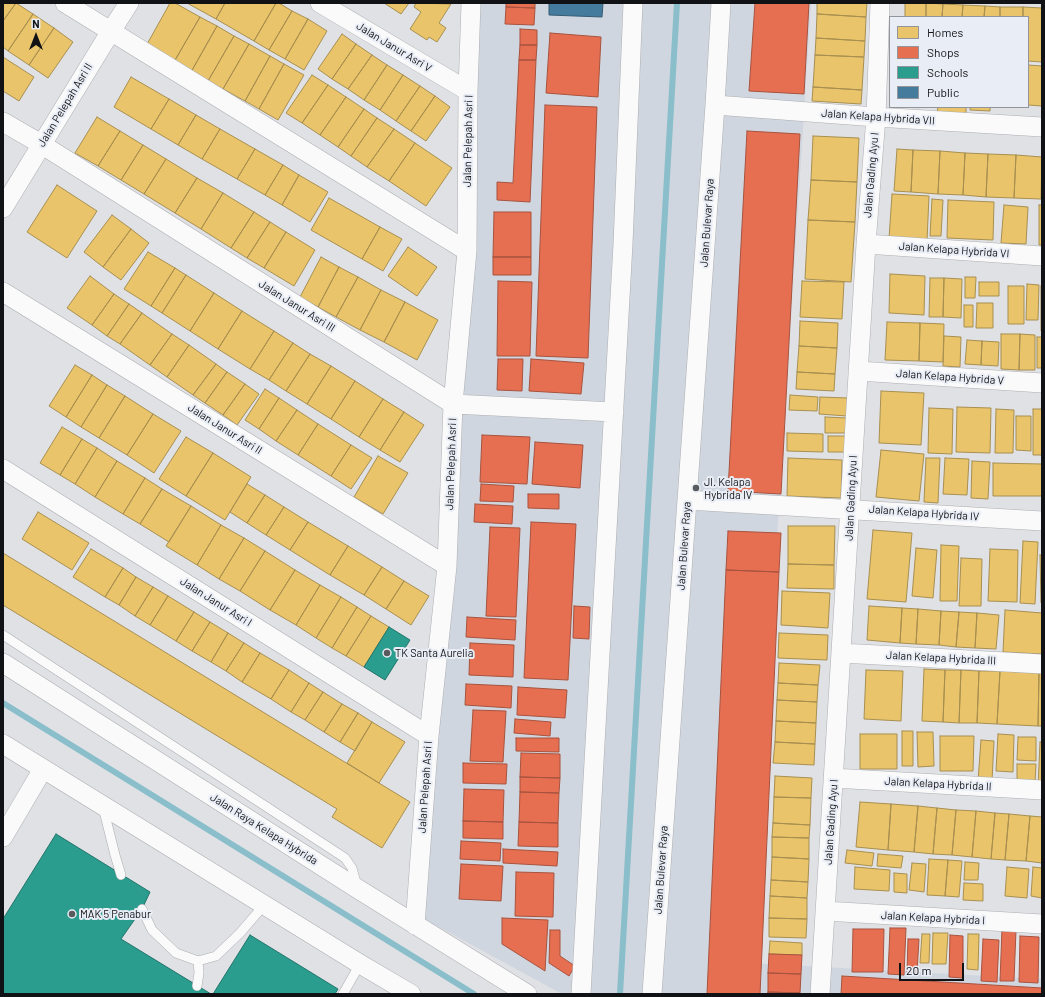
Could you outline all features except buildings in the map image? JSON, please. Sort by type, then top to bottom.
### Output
[{"type":"street","points":[[65,3],[467,250]]},
{"type":"street","name":"Jalan Pelepah Asri II","points":[[3,208],[129,3]]},
{"type":"street","name":"Jalan Janur Asri V","points":[[320,3],[468,91]]},
{"type":"street","name":"Jalan Pelepah Asri I","points":[[415,925],[429,736],[447,566],[453,404],[467,250],[468,91],[471,3]]},
{"type":"street","points":[[581,994],[623,244],[633,3]]},
{"type":"street","name":"Jalan Bulevar Raya","points":[[652,994],[721,3]]},
{"type":"street","name":"Jalan Gading Ayu I","points":[[820,994],[866,244],[876,117],[880,3]]},
{"type":"street","name":"Jalan Kelapa Hybrida VII","points":[[715,105],[1042,127]]},
{"type":"street","name":"Jalan Janur Asri III","points":[[3,122],[41,144],[453,404],[614,412]]},
{"type":"street","name":"Jalan Kelapa Hybrida VI","points":[[866,244],[1042,256]]},
{"type":"street","name":"Jalan Janur Asri II","points":[[3,292],[447,566]]},
{"type":"street","name":"Jalan Kelapa Hybrida V","points":[[858,371],[1042,383]]},
{"type":"street","name":"Jalan Janur Asri I","points":[[3,469],[429,736]]},
{"type":"street","name":"Jalan Kelapa Hybrida IV","points":[[687,500],[1042,521]]},
{"type":"street","name":"Jalan Kelapa Hybrida III","points":[[841,652],[1042,664]]},
{"type":"street","name":"Jalan Raya Kelapa Hybrida","points":[[3,662],[358,889],[527,994]]},
{"type":"street","points":[[7,750],[43,769],[265,904],[404,991]]},
{"type":"street","points":[[3,837],[43,769]]},
{"type":"street","name":"Jalan Kelapa Hybrida II","points":[[834,778],[1042,790]]},
{"type":"street","name":"Jalan Kelapa Hybrida I","points":[[825,912],[1042,924]]},
{"type":"street","points":[[568,994],[577,983],[584,954]]},
{"type":"lane","points":[[3,635],[345,858],[352,868],[358,889]]},
{"type":"lane","points":[[102,805],[115,855],[122,875]]},
{"type":"lane","points":[[142,909],[152,930],[176,953],[198,961],[216,956],[240,933],[265,904]]},
{"type":"lane","points":[[197,986],[199,973],[198,961]]},
{"type":"lane","points":[[343,994],[360,964]]},
{"type":"shaded area","points":[[469,3],[811,3],[750,963],[1042,979],[1042,994],[562,994],[422,918]]},
{"type":"waterway","points":[[620,994],[677,3]]},
{"type":"waterway","points":[[3,703],[474,994]]},
{"type":"place","name":"Jl. Kelapa Hybrida IV","points":[[696,488]]},
{"type":"place","name":"TK Santa Aurelia","points":[[387,653]]},
{"type":"place","name":"MAK 5 Penabur","points":[[72,914]]}]
